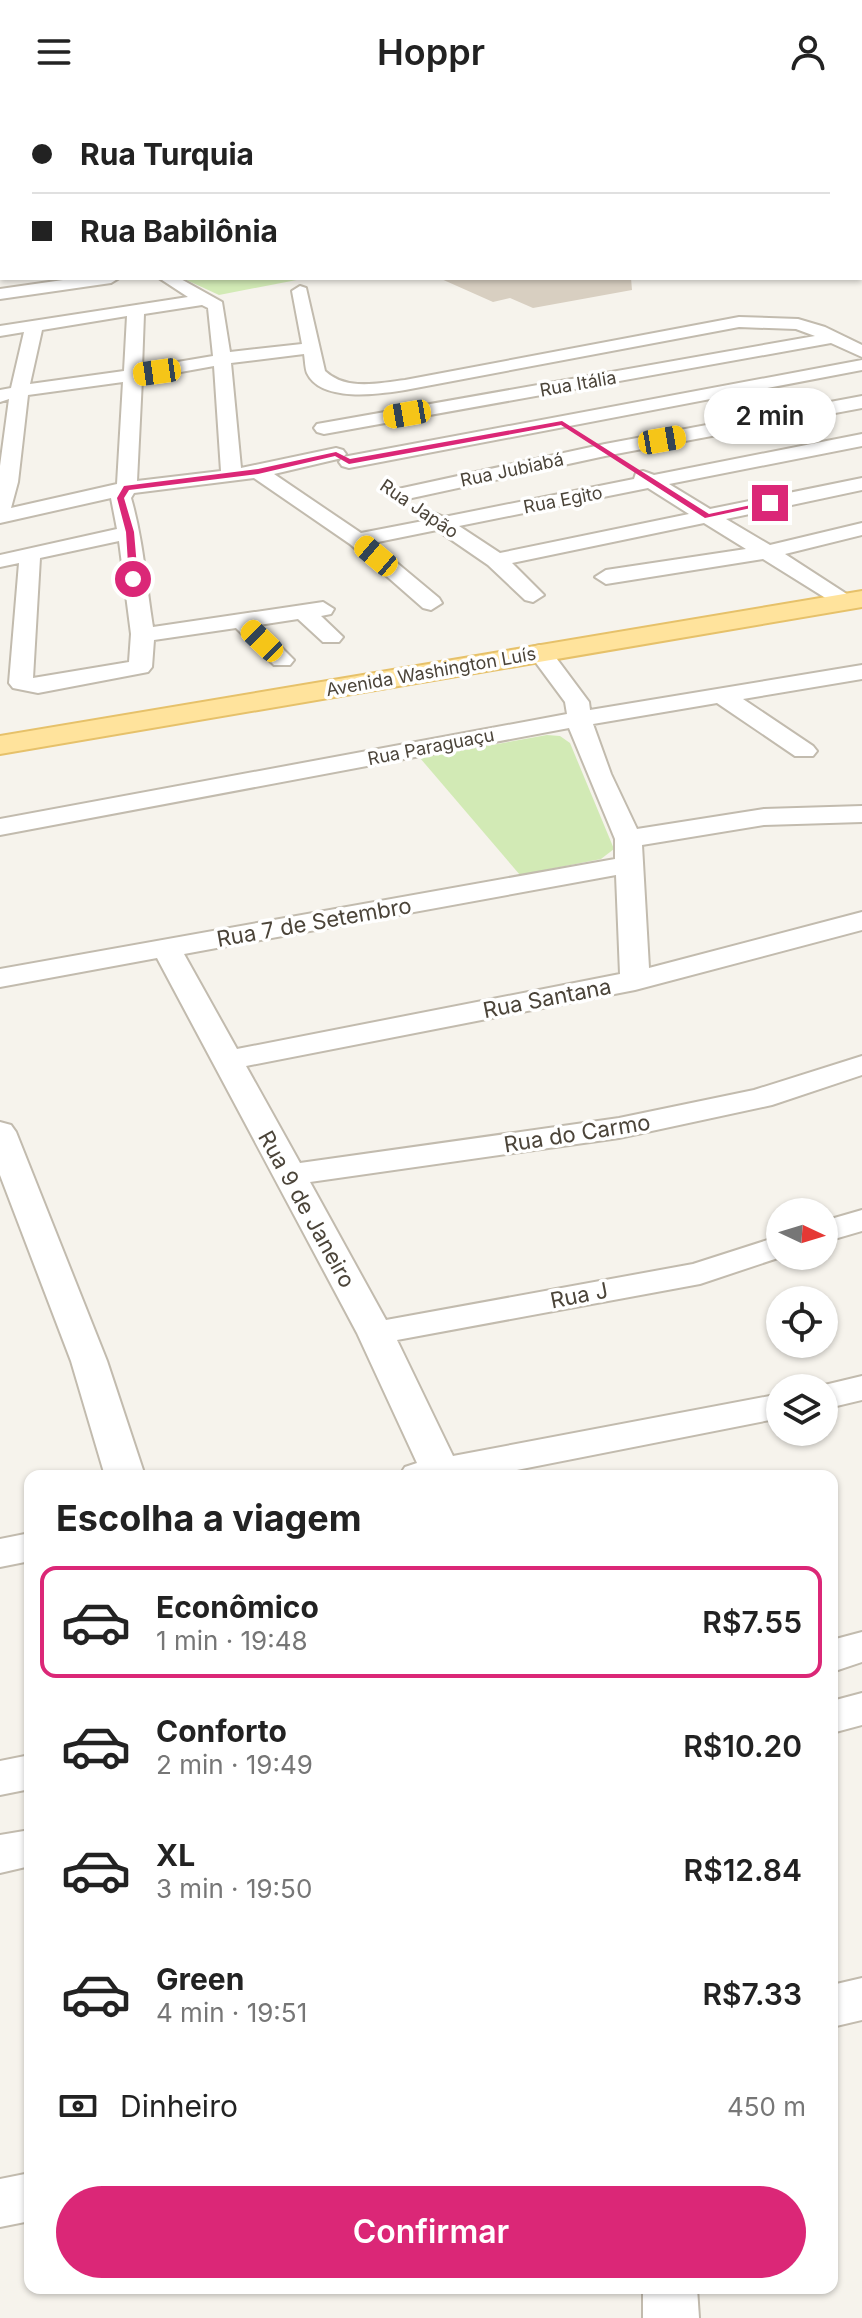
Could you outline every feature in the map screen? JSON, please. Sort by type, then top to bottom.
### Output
[{"type":"main road","name":"Avenida Washington Luís","points":[[0,745],[855,600]]},
{"type":"street","points":[[0,286],[42,280]]},
{"type":"street","points":[[0,294],[97,280]]},
{"type":"street","points":[[171,280],[216,306],[231,475]]},
{"type":"street","points":[[300,291],[316,373],[335,386],[387,387],[739,322],[798,324],[862,352]]},
{"type":"street","points":[[0,331],[207,299]]},
{"type":"street","points":[[30,554],[21,683],[38,686],[137,669],[142,664],[143,635],[133,579],[130,532],[121,498],[127,488],[136,311]]},
{"type":"street","points":[[34,326],[9,394],[8,482],[0,514],[127,488],[258,472],[562,423],[862,365]]},
{"type":"street","name":"Rua Itália","points":[[324,428],[831,338]]},
{"type":"street","points":[[9,394],[131,376],[222,358],[313,348]]},
{"type":"street","points":[[470,372],[517,395],[652,483],[855,600]]},
{"type":"street","points":[[335,386],[318,440],[322,448],[342,458]]},
{"type":"street","name":"Rua Jubiabá","points":[[386,486],[605,450],[862,402]]},
{"type":"street","name":"Rua Egito","points":[[357,540],[862,440]]},
{"type":"street","name":"Rua Japão","points":[[342,458],[496,560],[533,595]]},
{"type":"street","points":[[258,472],[357,540],[431,603]]},
{"type":"street","points":[[496,560],[862,484]]},
{"type":"street","points":[[606,577],[768,552],[862,529]]},
{"type":"street","points":[[0,561],[130,532]]},
{"type":"street","points":[[143,635],[313,611],[331,637]]},
{"type":"street","points":[[243,622],[282,660]]},
{"type":"street","points":[[540,652],[571,692],[628,852],[635,981]]},
{"type":"street","name":"Rua Paraguaçu","points":[[0,827],[579,719],[862,672]]},
{"type":"street","points":[[722,696],[804,751]]},
{"type":"street","name":"Rua 7 de Setembro","points":[[0,978],[167,949],[628,852],[764,817],[862,814]]},
{"type":"street","name":"Rua Santana","points":[[228,1060],[635,981],[862,921]]},
{"type":"street","name":"Rua 9 de Janeiro","points":[[167,949],[375,1333],[428,1470]]},
{"type":"street","name":"Rua do Carmo","points":[[287,1175],[619,1128],[761,1098],[862,1065]]},
{"type":"street","points":[[0,1132],[89,1361],[123,1470]]},
{"type":"street","points":[[838,1228],[862,1220]]},
{"type":"street","name":"Rua J","points":[[375,1333],[700,1273],[766,1251]]},
{"type":"street","points":[[838,1394],[862,1388]]},
{"type":"street","points":[[451,1470],[766,1409]]},
{"type":"street","points":[[0,1553],[24,1548]]},
{"type":"street","points":[[838,1654],[862,1647]]},
{"type":"street","points":[[838,1715],[862,1709]]},
{"type":"street","points":[[0,1778],[24,1773]]},
{"type":"street","points":[[0,1854],[24,1849]]},
{"type":"street","points":[[838,2005],[862,1999]]},
{"type":"street","points":[[0,2203],[24,2198]]},
{"type":"street","points":[[670,2294],[671,2318]]},
{"type":"green space","points":[[186,280],[297,280],[219,295]]},
{"type":"green space","points":[[547,735],[560,736],[570,743],[614,849],[601,859],[520,875],[420,758]]},
{"type":"building","points":[[444,280],[631,280],[632,290],[533,308],[510,298],[493,302]]},
{"type":"route","points":[[133,579],[130,532],[121,498],[127,488],[258,472],[336,454],[349,462],[562,423],[708,516],[770,503]]}]
